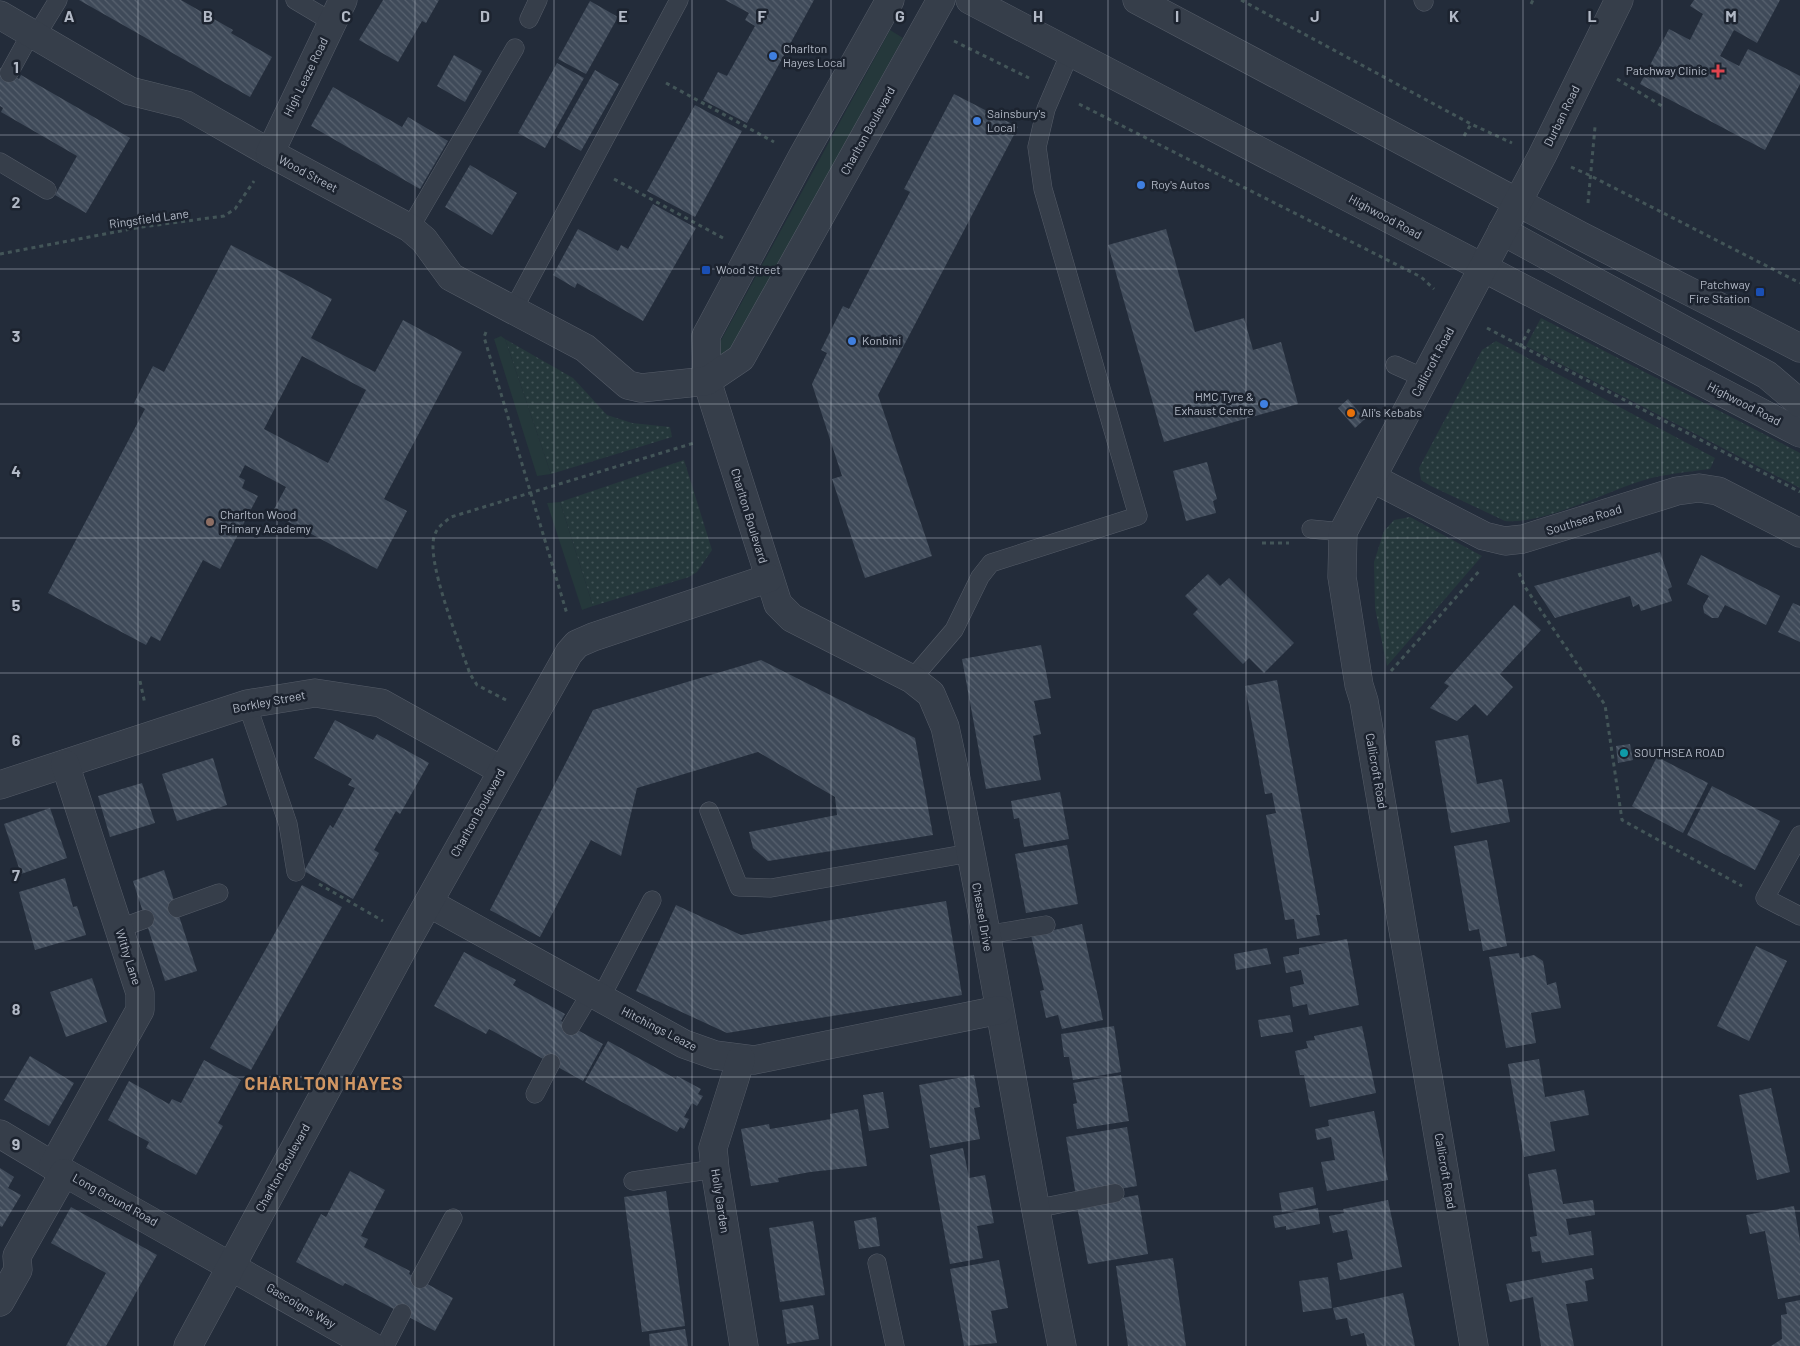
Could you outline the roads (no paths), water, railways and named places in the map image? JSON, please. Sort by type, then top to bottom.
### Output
[{"type":"street","name":"Charlton Boulevard","points":[[188,1346],[230,1265],[501,770],[577,644],[769,578],[708,381],[706,336],[802,157],[890,0]]},
{"type":"street","name":"Charlton Boulevard","points":[[708,381],[741,358],[941,0]]},
{"type":"street","name":"Highwood Road","points":[[970,0],[1800,433]]},
{"type":"street","points":[[1137,0],[1800,348]]},
{"type":"street","name":"Durban Road","points":[[1502,231],[1542,156],[1619,0]]},
{"type":"street","name":"High Leaze Road","points":[[270,153],[338,11]]},
{"type":"street","name":"Wood Street","points":[[0,15],[130,91],[186,105],[270,153],[410,228],[424,240],[451,277],[585,348],[628,385],[641,388],[708,381]]},
{"type":"street","points":[[1502,231],[1767,375],[1800,403]]},
{"type":"street","name":"Callicroft Road","points":[[1474,1346],[1342,578],[1344,532],[1502,231]]},
{"type":"street","name":"Southsea Road","points":[[1372,478],[1484,536],[1505,541],[1523,539],[1677,491],[1699,488],[1718,491],[1800,533]]},
{"type":"street","name":"Chessel Drive","points":[[769,578],[778,604],[792,618],[912,679],[931,694],[945,727],[1000,1010],[1034,1208],[1062,1346]]},
{"type":"street","name":"Borkley Street","points":[[0,785],[247,704],[315,693],[381,703],[501,770]]},
{"type":"street","name":"Withy Lane","points":[[0,1302],[18,1270],[16,1256],[140,1010],[140,993],[65,764]]},
{"type":"street","name":"Hitchings Leaze","points":[[429,903],[684,1044],[715,1056],[754,1060],[1000,1010]]},
{"type":"street","name":"Holly Garden","points":[[741,1058],[713,1148],[744,1346]]},
{"type":"street","name":"Long Ground Road","points":[[0,1134],[230,1265]]},
{"type":"street","name":"Gascoigns Way","points":[[230,1265],[372,1346]]},
{"type":"lane","points":[[9,73],[58,0]]},
{"type":"lane","points":[[295,0],[338,11]]},
{"type":"lane","points":[[529,19],[538,0]]},
{"type":"lane","points":[[504,305],[591,167],[679,0]]},
{"type":"lane","points":[[410,228],[515,48]]},
{"type":"lane","points":[[912,679],[954,630],[980,577],[991,563],[1138,516],[1043,189],[1037,147],[1053,90],[1070,53]]},
{"type":"lane","points":[[0,162],[47,190]]},
{"type":"lane","points":[[1395,365],[1424,378]]},
{"type":"lane","points":[[1311,529],[1344,532]]},
{"type":"lane","points":[[247,704],[288,824],[296,872]]},
{"type":"lane","points":[[709,811],[739,887],[771,888],[970,853]]},
{"type":"lane","points":[[1800,835],[1765,898],[1800,916]]},
{"type":"lane","points":[[177,908],[219,893]]},
{"type":"lane","points":[[572,1026],[595,996],[652,900]]},
{"type":"lane","points":[[118,929],[145,919]]},
{"type":"lane","points":[[985,935],[1046,925]]},
{"type":"lane","points":[[535,1094],[551,1063]]},
{"type":"lane","points":[[633,1181],[715,1169]]},
{"type":"lane","points":[[1034,1208],[1116,1194]]},
{"type":"lane","points":[[420,1279],[453,1218]]},
{"type":"lane","points":[[876,1263],[895,1346]]},
{"type":"lane","points":[[384,1346],[402,1313]]},
{"type":"place","name":"Charlton Hayes Local","points":[[773,56]]},
{"type":"place","name":"Patchway Clinic","points":[[1718,71]]},
{"type":"place","name":"Sainsbury's Local","points":[[977,121]]},
{"type":"place","name":"Roy's Autos","points":[[1141,185]]},
{"type":"place","name":"Wood Street","points":[[706,270]]},
{"type":"place","name":"Patchway Fire Station","points":[[1760,292]]},
{"type":"place","name":"Konbini","points":[[852,341]]},
{"type":"place","name":"HMC Tyre & Exhaust Centre","points":[[1264,404]]},
{"type":"place","name":"Ali's Kebabs","points":[[1351,413]]},
{"type":"place","name":"Charlton Wood Primary Academy","points":[[210,522]]},
{"type":"place","name":"SOUTHSEA ROAD","points":[[1624,753]]},
{"type":"district","name":"CHARLTON HAYES","points":[[324,1084]]}]
